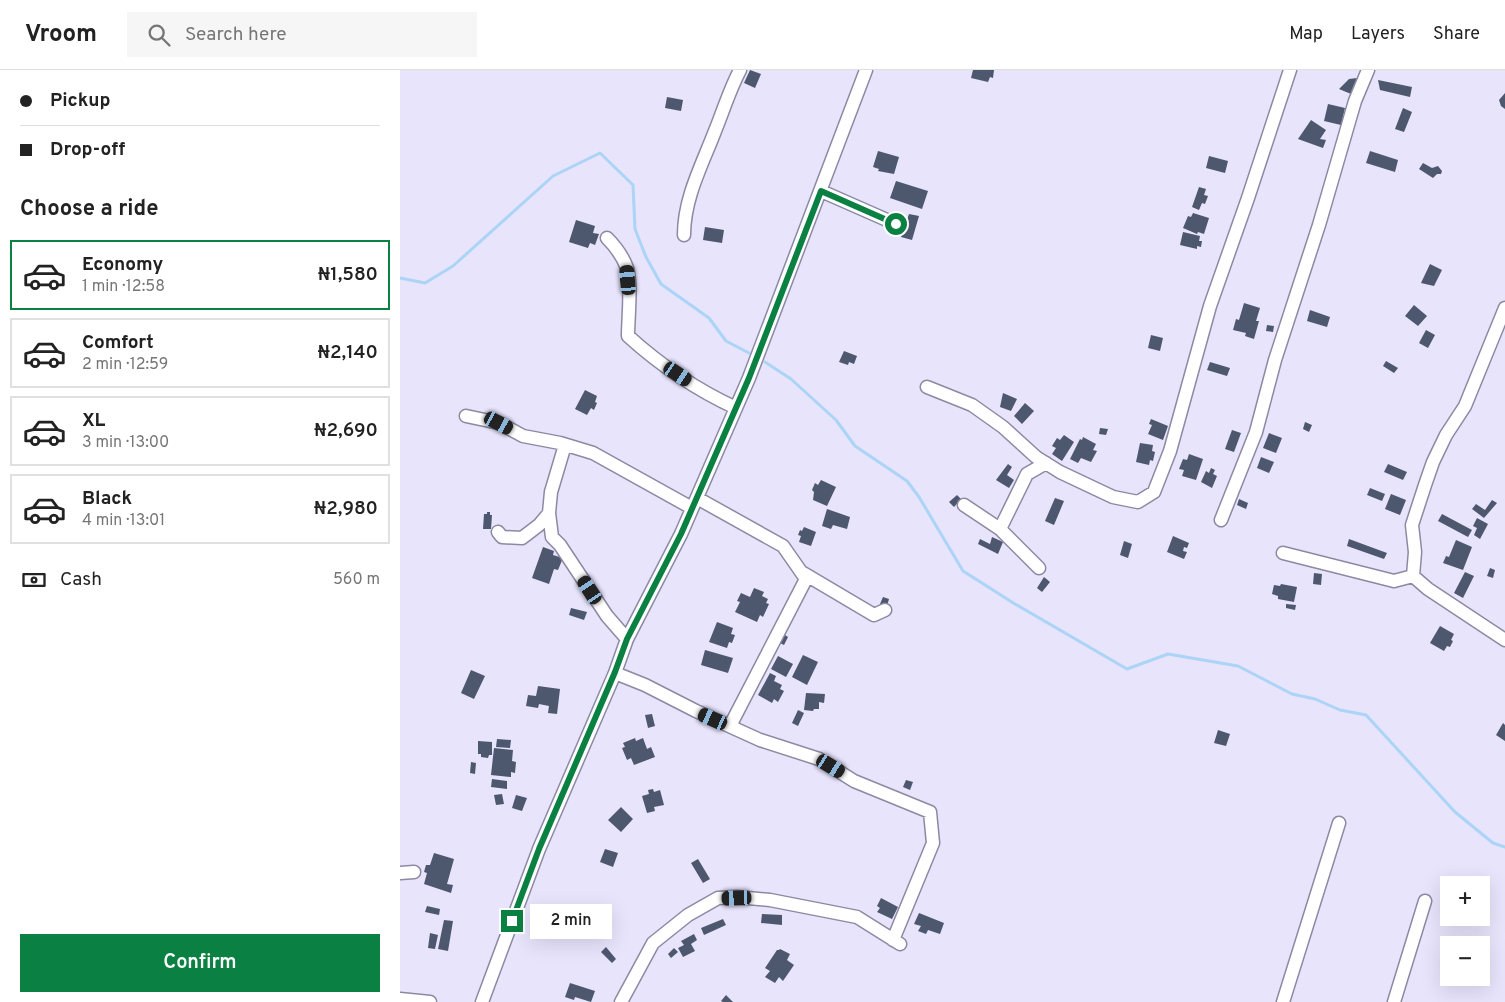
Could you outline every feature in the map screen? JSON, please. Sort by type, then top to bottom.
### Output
[{"type":"street","points":[[684,235],[684,222],[691,189],[716,129],[729,90],[740,70]]},
{"type":"street","points":[[482,1002],[539,849],[615,672],[627,639],[694,503],[763,343],[866,70]]},
{"type":"street","points":[[927,387],[972,405],[1003,427],[1036,457],[1060,472],[1113,497],[1138,502],[1154,492],[1170,452],[1210,306],[1290,70]]},
{"type":"street","points":[[1221,520],[1256,432],[1275,360],[1320,225],[1355,101],[1368,70]]},
{"type":"street","points":[[821,191],[896,224]]},
{"type":"street","points":[[607,238],[615,246],[627,268],[629,292],[628,336],[647,353],[708,395],[736,408]]},
{"type":"street","points":[[1413,576],[1415,552],[1412,525],[1425,485],[1433,462],[1446,435],[1465,406],[1505,308]]},
{"type":"street","points":[[466,416],[499,423],[522,436],[565,444],[593,454],[783,546],[806,579],[730,726]]},
{"type":"street","points":[[565,444],[550,492],[552,537],[560,544],[607,616],[627,639]]},
{"type":"street","points":[[1000,530],[1027,474],[1046,463]]},
{"type":"street","points":[[964,505],[1000,530],[1039,568]]},
{"type":"street","points":[[498,532],[502,537],[522,538],[539,525],[550,512]]},
{"type":"street","points":[[1283,553],[1394,581],[1413,576]]},
{"type":"street","points":[[803,574],[874,615],[885,610]]},
{"type":"street","points":[[1413,576],[1428,589],[1504,636]]},
{"type":"street","points":[[615,672],[760,740],[819,759],[854,781],[930,812],[933,843],[897,942],[856,917],[770,900],[718,898],[688,915],[653,943],[621,1002]]},
{"type":"street","points":[[1283,1002],[1339,823]]},
{"type":"street","points":[[400,873],[414,872]]},
{"type":"street","points":[[1394,1002],[1426,901]]},
{"type":"street","points":[[400,999],[430,1002]]},
{"type":"building","points":[[750,70],[761,74],[755,88],[744,83]]},
{"type":"building","points":[[973,70],[994,70],[993,78],[990,77],[988,82],[971,78]]},
{"type":"building","points":[[1357,78],[1351,94],[1339,89],[1349,79]]},
{"type":"building","points":[[1378,80],[1412,87],[1410,97],[1380,90]]},
{"type":"building","points":[[1505,93],[1505,109],[1501,106],[1499,100]]},
{"type":"building","points":[[667,97],[683,100],[681,111],[665,108]]},
{"type":"building","points":[[1328,104],[1345,108],[1341,125],[1324,121]]},
{"type":"building","points":[[1403,108],[1412,112],[1404,132],[1395,129]]},
{"type":"building","points":[[1311,120],[1326,130],[1320,139],[1326,140],[1323,148],[1298,139]]},
{"type":"building","points":[[878,151],[899,157],[894,174],[878,171],[879,169],[873,167]]},
{"type":"building","points":[[1370,151],[1398,160],[1395,172],[1366,163]]},
{"type":"building","points":[[1209,156],[1228,161],[1225,173],[1206,168]]},
{"type":"building","points":[[1423,163],[1432,168],[1438,166],[1442,171],[1441,174],[1437,174],[1433,178],[1419,169]]},
{"type":"building","points":[[896,181],[928,191],[922,209],[890,198]]},
{"type":"building","points":[[1199,187],[1206,189],[1204,195],[1208,196],[1205,204],[1202,203],[1199,210],[1192,207]]},
{"type":"building","points":[[1193,213],[1209,218],[1204,234],[1198,232],[1197,234],[1183,228],[1188,216],[1191,217]]},
{"type":"building","points":[[909,214],[919,216],[912,240],[901,237]]},
{"type":"building","points":[[576,220],[595,226],[593,233],[599,234],[595,245],[590,243],[588,248],[569,242]]},
{"type":"building","points":[[705,227],[724,230],[722,243],[703,240]]},
{"type":"building","points":[[1183,232],[1200,236],[1199,241],[1202,241],[1201,247],[1197,246],[1197,249],[1180,245]]},
{"type":"building","points":[[1430,264],[1442,270],[1434,286],[1421,283]]},
{"type":"building","points":[[1244,303],[1260,308],[1254,339],[1245,336],[1246,333],[1233,330],[1236,319],[1239,320]]},
{"type":"building","points":[[1414,305],[1427,316],[1418,326],[1405,316]]},
{"type":"building","points":[[1310,310],[1330,317],[1327,327],[1307,321]]},
{"type":"building","points":[[1267,325],[1274,326],[1273,332],[1266,331]]},
{"type":"building","points":[[1426,330],[1435,335],[1428,348],[1419,343]]},
{"type":"building","points":[[1151,335],[1163,338],[1160,351],[1148,348]]},
{"type":"building","points":[[844,351],[857,356],[854,364],[849,362],[848,365],[839,362]]},
{"type":"building","points":[[1386,361],[1398,368],[1394,373],[1383,366]]},
{"type":"building","points":[[1210,362],[1230,368],[1227,376],[1207,370]]},
{"type":"building","points":[[585,390],[597,396],[594,410],[591,408],[587,415],[575,409]]},
{"type":"building","points":[[1003,393],[1017,399],[1011,411],[1000,407]]},
{"type":"building","points":[[1025,403],[1034,411],[1022,424],[1014,416]]},
{"type":"building","points":[[1151,419],[1168,426],[1163,440],[1148,434],[1152,425],[1149,424]]},
{"type":"building","points":[[1305,422],[1312,425],[1309,432],[1303,429]]},
{"type":"building","points":[[1100,428],[1108,429],[1106,435],[1099,434]]},
{"type":"building","points":[[1232,430],[1241,433],[1234,452],[1225,449]]},
{"type":"building","points":[[1269,433],[1282,438],[1276,453],[1263,448]]},
{"type":"building","points":[[1064,435],[1074,442],[1062,461],[1052,454],[1056,448],[1052,446],[1057,438],[1060,440]]},
{"type":"building","points":[[1083,437],[1096,444],[1093,450],[1097,451],[1091,462],[1081,458],[1078,463],[1070,459],[1080,439],[1082,440]]},
{"type":"building","points":[[1140,443],[1153,445],[1152,451],[1155,452],[1153,461],[1150,460],[1149,465],[1136,462]]},
{"type":"building","points":[[1189,454],[1203,459],[1196,480],[1182,476],[1184,470],[1179,469],[1183,459],[1187,460]]},
{"type":"building","points":[[1261,457],[1274,462],[1269,473],[1257,468]]},
{"type":"building","points":[[1008,464],[1012,467],[1007,475],[1014,480],[1009,488],[996,480]]},
{"type":"building","points":[[1388,464],[1407,472],[1403,480],[1384,472]]},
{"type":"building","points":[[1211,468],[1215,470],[1213,474],[1217,476],[1212,488],[1201,482],[1206,471],[1209,473]]},
{"type":"building","points":[[821,480],[836,487],[827,506],[813,500],[814,492],[812,490],[815,483],[818,485]]},
{"type":"building","points":[[1370,488],[1385,494],[1382,501],[1367,495]]},
{"type":"building","points":[[1391,494],[1406,500],[1400,515],[1385,509]]},
{"type":"building","points":[[957,495],[961,499],[954,507],[949,502]]},
{"type":"building","points":[[1055,498],[1064,501],[1054,525],[1045,521]]},
{"type":"building","points":[[1239,499],[1248,503],[1246,509],[1237,505]]},
{"type":"building","points":[[1492,500],[1497,503],[1484,518],[1472,509],[1476,504],[1485,510]]},
{"type":"building","points":[[827,509],[850,517],[847,529],[833,525],[831,529],[822,526]]},
{"type":"building","points":[[487,512],[490,512],[490,515],[492,515],[491,529],[483,529],[484,514],[487,514]]},
{"type":"building","points":[[1442,514],[1472,530],[1468,537],[1438,521]]},
{"type":"building","points":[[1477,518],[1488,524],[1480,539],[1474,535],[1477,528],[1473,526]]},
{"type":"building","points":[[804,527],[816,532],[811,546],[799,542],[801,536],[798,535]]},
{"type":"building","points":[[1173,536],[1189,543],[1187,548],[1184,547],[1183,551],[1187,552],[1184,559],[1167,552]]},
{"type":"building","points":[[992,537],[1003,542],[998,554],[978,544],[980,539],[990,544]]},
{"type":"building","points":[[1349,539],[1387,553],[1384,559],[1347,546]]},
{"type":"building","points":[[1456,540],[1472,547],[1463,570],[1443,563],[1446,556],[1449,557]]},
{"type":"building","points":[[1124,541],[1132,544],[1128,558],[1120,555]]},
{"type":"building","points":[[543,547],[554,551],[553,555],[563,558],[558,570],[554,569],[549,584],[532,578]]},
{"type":"building","points":[[1490,568],[1495,570],[1493,578],[1487,576]]},
{"type":"building","points":[[1465,572],[1474,576],[1463,598],[1454,593]]},
{"type":"building","points":[[1314,573],[1322,574],[1321,585],[1313,584]]},
{"type":"building","points":[[1044,577],[1050,582],[1042,592],[1037,588]]},
{"type":"building","points":[[1281,584],[1297,587],[1294,602],[1278,599],[1278,596],[1272,594],[1274,585],[1280,586]]},
{"type":"building","points":[[754,588],[764,592],[762,596],[768,599],[766,603],[769,604],[763,617],[760,615],[757,622],[735,612],[740,602],[737,601],[741,593],[750,597]]},
{"type":"building","points":[[883,597],[889,599],[887,606],[880,604]]},
{"type":"building","points":[[1286,604],[1296,605],[1295,610],[1286,608]]},
{"type":"building","points":[[571,608],[587,612],[584,620],[569,615]]},
{"type":"building","points":[[717,622],[733,628],[731,634],[735,635],[732,643],[729,642],[727,648],[709,642]]},
{"type":"building","points":[[1440,626],[1454,634],[1450,647],[1447,646],[1444,651],[1430,643]]},
{"type":"building","points":[[782,633],[788,637],[784,645],[778,642]]},
{"type":"building","points":[[705,650],[733,658],[728,673],[701,665]]},
{"type":"building","points":[[803,655],[818,662],[807,685],[792,677]]},
{"type":"building","points":[[778,656],[793,664],[786,677],[771,669]]},
{"type":"building","points":[[471,670],[485,676],[474,699],[461,693]]},
{"type":"building","points":[[770,673],[776,676],[774,681],[782,685],[780,689],[784,691],[778,702],[774,699],[772,703],[758,695]]},
{"type":"building","points":[[538,686],[560,689],[557,714],[548,713],[549,706],[539,704],[538,708],[526,706],[528,695],[536,696]]},
{"type":"building","points":[[806,693],[825,694],[824,703],[819,702],[819,709],[814,709],[813,711],[804,710]]},
{"type":"building","points":[[798,710],[804,713],[798,726],[792,723]]},
{"type":"building","points":[[652,714],[655,726],[648,728],[645,715]]},
{"type":"building","points":[[1503,723],[1505,725],[1505,741],[1496,735]]},
{"type":"building","points":[[1218,730],[1230,734],[1226,746],[1214,743]]},
{"type":"building","points":[[635,738],[636,741],[643,738],[647,749],[651,747],[655,757],[634,765],[631,758],[627,760],[622,748],[625,747],[623,743]]},
{"type":"building","points":[[497,739],[511,740],[510,748],[496,747]]},
{"type":"building","points":[[478,741],[492,742],[492,755],[489,755],[488,758],[481,757],[481,754],[478,754]]},
{"type":"building","points":[[494,748],[513,750],[512,761],[516,762],[515,773],[511,772],[511,777],[491,775]]},
{"type":"building","points":[[471,762],[476,763],[475,774],[470,773]]},
{"type":"building","points":[[492,779],[507,781],[507,789],[491,787]]},
{"type":"building","points":[[906,780],[913,782],[910,790],[903,787]]},
{"type":"building","points":[[653,789],[654,792],[660,790],[664,805],[654,807],[655,811],[647,813],[642,796],[649,794],[648,790]]},
{"type":"building","points":[[502,794],[504,804],[496,805],[494,795]]},
{"type":"building","points":[[516,795],[527,798],[522,811],[512,808]]},
{"type":"building","points":[[621,807],[633,819],[621,832],[608,820]]},
{"type":"building","points":[[605,849],[618,853],[613,867],[600,862]]},
{"type":"building","points":[[434,853],[454,859],[447,884],[453,885],[451,893],[424,884],[427,873],[424,872],[426,865],[430,865]]},
{"type":"building","points":[[698,859],[710,879],[703,883],[691,863]]},
{"type":"building","points":[[881,898],[898,907],[892,919],[877,912],[880,908],[877,906]]},
{"type":"building","points":[[427,906],[440,909],[439,915],[425,912]]},
{"type":"building","points":[[919,913],[944,923],[940,934],[928,930],[926,934],[918,931],[921,926],[914,924]]},
{"type":"building","points":[[762,914],[782,915],[782,925],[761,923]]},
{"type":"building","points":[[723,919],[726,925],[704,935],[701,928]]},
{"type":"building","points":[[444,920],[453,921],[448,951],[438,949]]},
{"type":"building","points":[[430,933],[438,935],[435,949],[428,948]]},
{"type":"building","points":[[694,934],[697,940],[691,944],[695,951],[683,957],[678,948],[684,945],[681,941]]},
{"type":"building","points":[[606,947],[616,959],[612,963],[601,952]]},
{"type":"building","points":[[674,948],[678,952],[671,958],[668,954]]},
{"type":"building","points":[[780,949],[790,954],[787,960],[794,965],[783,981],[779,977],[775,983],[765,977],[770,971],[765,968],[777,950]]},
{"type":"building","points":[[570,983],[595,991],[591,1002],[575,997],[574,1000],[565,997]]},
{"type":"building","points":[[726,995],[733,1002],[721,1001]]},
{"type":"waterway","points":[[400,278],[425,283],[453,266],[553,176],[600,153],[633,185],[635,229],[646,257],[661,284],[709,318],[726,341],[749,353]]},
{"type":"waterway","points":[[765,362],[791,379],[836,420],[855,446],[907,481],[919,497],[963,571],[1015,604],[1127,669],[1168,654],[1238,666],[1292,694],[1315,699],[1340,710],[1366,715],[1455,812],[1493,843],[1505,847]]},
{"type":"route","points":[[512,921],[539,849],[615,672],[627,639],[681,534],[749,378],[821,191],[896,224]]}]
